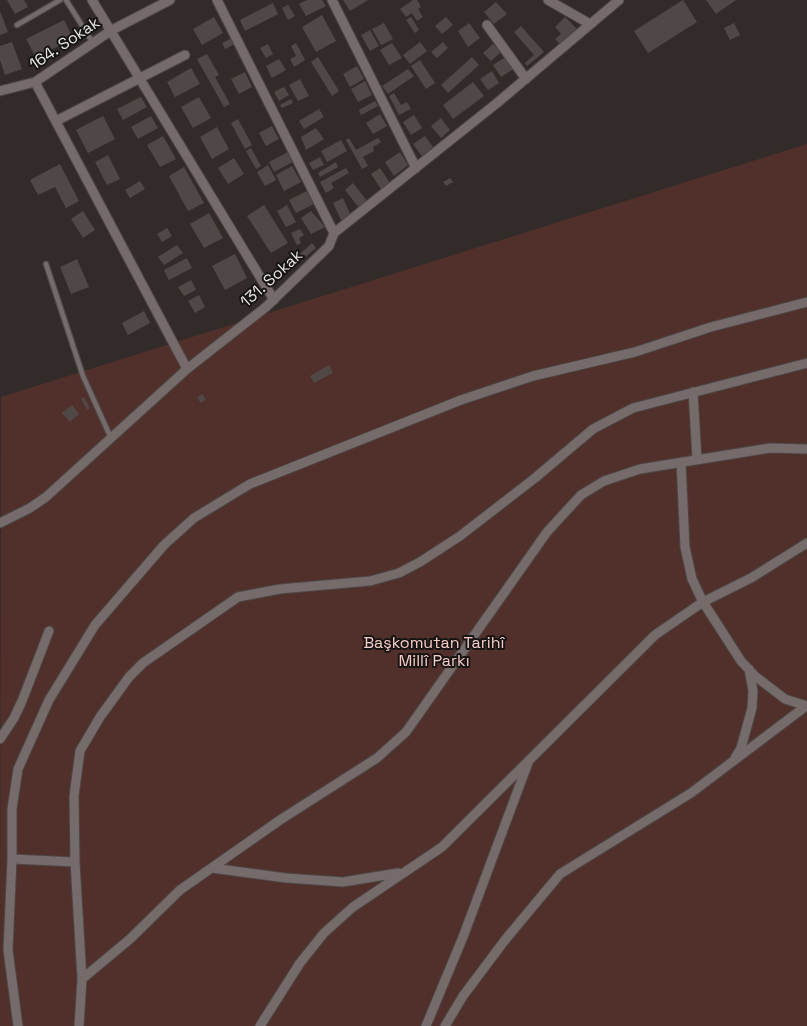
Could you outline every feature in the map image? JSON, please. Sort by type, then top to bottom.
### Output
[{"type":"street","points":[[92,0],[112,30],[274,300]]},
{"type":"street","name":"164. Sokak","points":[[0,91],[36,82],[112,30],[170,0]]},
{"type":"street","points":[[217,0],[334,233]]},
{"type":"street","points":[[332,0],[416,168]]},
{"type":"street","points":[[548,0],[590,24]]},
{"type":"street","name":"131. Sokak","points":[[0,523],[30,508],[46,497],[187,369],[274,300],[329,246],[334,233],[526,79],[619,0]]},
{"type":"street","points":[[487,26],[526,79]]},
{"type":"street","points":[[56,121],[184,55]]},
{"type":"street","points":[[36,82],[187,369]]},
{"type":"street","points":[[18,1026],[8,950],[12,809],[18,769],[49,700],[109,606],[164,545],[194,518],[250,484],[461,400],[533,376],[635,352],[711,327],[807,302]]},
{"type":"street","points":[[79,1026],[82,979],[75,862],[74,796],[80,751],[100,717],[129,677],[142,663],[238,598],[280,589],[370,582],[399,573],[460,536],[535,478],[592,428],[633,408],[807,362]]},
{"type":"street","points":[[693,392],[697,459]]},
{"type":"street","points":[[82,979],[130,939],[180,890],[280,820],[377,758],[406,732],[547,532],[581,495],[604,481],[640,469],[770,448],[807,450]]},
{"type":"street","points":[[681,462],[685,546],[692,579],[703,602],[741,661],[785,699],[806,706]]},
{"type":"street","points":[[260,1026],[300,963],[324,933],[353,907],[442,848],[565,722],[655,635],[703,602],[751,578],[807,543]]},
{"type":"street","points":[[0,739],[22,701],[49,632]]},
{"type":"street","points":[[732,762],[741,748],[752,708],[753,691],[749,669]]},
{"type":"street","points":[[445,1026],[463,996],[505,940],[560,874],[691,793],[806,706]]},
{"type":"street","points":[[426,1026],[529,761]]},
{"type":"street","points":[[12,859],[75,862]]},
{"type":"street","points":[[212,868],[286,878],[343,882],[404,872]]},
{"type":"lane","points":[[18,25],[60,0]]},
{"type":"lane","points":[[66,0],[94,44]]},
{"type":"lane","points":[[46,264],[83,376],[111,438]]},
{"type":"green space","name":"Başkomutan Tarihî Millî Parkı","points":[[807,144],[807,1026],[0,1026],[1,397]]},
{"type":"building","points":[[7,0],[24,0],[28,7],[15,14]]},
{"type":"building","points":[[307,0],[322,0],[326,6],[306,16],[299,4]]},
{"type":"building","points":[[343,0],[368,0],[350,11]]},
{"type":"building","points":[[413,0],[417,0],[421,7],[418,9],[423,17],[417,21],[412,13],[406,17],[400,9]]},
{"type":"building","points":[[683,0],[697,22],[648,53],[634,31]]},
{"type":"building","points":[[706,0],[736,0],[716,14]]},
{"type":"building","points":[[496,2],[507,14],[494,24],[484,12]]},
{"type":"building","points":[[273,3],[278,14],[245,31],[240,20]]},
{"type":"building","points":[[288,5],[295,16],[288,20],[282,8]]},
{"type":"building","points":[[0,11],[8,32],[0,35]]},
{"type":"building","points":[[322,15],[336,41],[316,52],[302,27]]},
{"type":"building","points":[[214,17],[223,33],[202,45],[193,29]]},
{"type":"building","points":[[411,17],[419,30],[415,33],[406,20]]},
{"type":"building","points":[[446,17],[453,25],[442,34],[435,26]]},
{"type":"building","points":[[565,17],[579,31],[562,46],[555,39],[561,34],[555,27]]},
{"type":"building","points":[[64,20],[72,36],[65,40],[66,42],[43,54],[44,57],[38,61],[26,39]]},
{"type":"building","points":[[384,23],[393,39],[381,45],[372,29]]},
{"type":"building","points":[[469,23],[480,38],[468,47],[458,31]]},
{"type":"building","points":[[734,23],[740,35],[730,40],[724,28]]},
{"type":"building","points":[[521,26],[544,52],[527,66],[525,63],[534,55],[514,32]]},
{"type":"building","points":[[370,30],[379,46],[370,51],[361,35]]},
{"type":"building","points":[[232,38],[235,44],[225,49],[222,43]]},
{"type":"building","points":[[12,42],[22,69],[5,75],[0,60],[0,46]]},
{"type":"building","points":[[420,42],[427,51],[410,64],[403,55]]},
{"type":"building","points":[[443,42],[448,48],[437,58],[431,52]]},
{"type":"building","points":[[296,43],[305,60],[294,67],[290,59],[296,56],[291,46]]},
{"type":"building","points":[[392,43],[402,58],[389,65],[380,50]]},
{"type":"building","points":[[268,44],[273,54],[266,58],[260,48]]},
{"type":"building","points":[[493,44],[501,52],[491,61],[483,53]]},
{"type":"building","points":[[207,54],[219,75],[215,77],[230,104],[224,107],[197,59]]},
{"type":"building","points":[[507,56],[515,68],[501,77],[493,65]]},
{"type":"building","points":[[318,57],[339,91],[332,96],[311,62]]},
{"type":"building","points":[[472,57],[479,65],[448,93],[441,85]]},
{"type":"building","points":[[279,59],[286,70],[272,78],[266,66]]},
{"type":"building","points":[[420,60],[435,83],[426,89],[411,66]]},
{"type":"building","points":[[357,66],[364,79],[350,87],[343,74]]},
{"type":"building","points":[[191,68],[200,84],[175,97],[167,82]]},
{"type":"building","points":[[408,69],[414,76],[388,94],[382,86]]},
{"type":"building","points":[[492,71],[499,83],[488,90],[480,79]]},
{"type":"building","points":[[245,72],[252,87],[239,94],[231,79]]},
{"type":"building","points":[[300,79],[309,96],[298,101],[289,85]]},
{"type":"building","points":[[365,81],[372,95],[358,102],[351,89]]},
{"type":"building","points":[[473,82],[484,96],[453,119],[443,105]]},
{"type":"building","points":[[284,87],[289,95],[279,101],[274,92]]},
{"type":"building","points":[[394,93],[401,105],[407,102],[411,109],[399,115],[389,96]]},
{"type":"building","points":[[141,97],[147,107],[123,120],[117,109]]},
{"type":"building","points":[[199,97],[211,118],[193,128],[181,107]]},
{"type":"building","points":[[291,99],[293,103],[282,108],[280,105]]},
{"type":"building","points":[[375,101],[378,106],[361,115],[359,110]]},
{"type":"building","points":[[319,109],[324,117],[304,129],[299,121]]},
{"type":"building","points":[[380,114],[387,126],[373,134],[366,123]]},
{"type":"building","points":[[414,115],[422,128],[411,135],[403,122]]},
{"type":"building","points":[[103,116],[115,139],[88,153],[76,130]]},
{"type":"building","points":[[151,116],[158,128],[138,139],[131,127]]},
{"type":"building","points":[[441,118],[450,130],[441,138],[431,126]]},
{"type":"building","points":[[238,119],[252,145],[245,149],[231,123]]},
{"type":"building","points":[[272,126],[279,139],[266,146],[259,133]]},
{"type":"building","points":[[217,127],[229,149],[212,159],[200,137]]},
{"type":"building","points":[[316,128],[324,139],[306,150],[301,137]]},
{"type":"building","points":[[163,136],[176,159],[160,167],[147,145]]},
{"type":"building","points":[[425,136],[433,147],[422,156],[413,144]]},
{"type":"building","points":[[349,138],[356,150],[378,138],[381,142],[373,147],[374,151],[363,157],[368,166],[362,169],[346,140]]},
{"type":"building","points":[[341,140],[347,151],[327,162],[321,151]]},
{"type":"building","points":[[251,148],[261,166],[256,169],[246,151]]},
{"type":"building","points":[[288,152],[293,162],[274,172],[269,162]]},
{"type":"building","points":[[400,152],[408,165],[394,176],[385,162]]},
{"type":"building","points":[[108,155],[120,179],[107,185],[95,162]]},
{"type":"building","points":[[320,157],[324,165],[313,170],[309,163]]},
{"type":"building","points":[[234,158],[244,174],[228,184],[218,168]]},
{"type":"building","points":[[336,162],[338,167],[320,177],[318,173]]},
{"type":"building","points":[[60,164],[79,201],[66,208],[55,187],[38,195],[30,180]]},
{"type":"building","points":[[268,165],[276,180],[265,186],[257,172]]},
{"type":"building","points":[[292,166],[301,182],[284,191],[276,175]]},
{"type":"building","points":[[184,167],[204,203],[188,211],[169,176]]},
{"type":"building","points":[[346,168],[349,173],[331,183],[334,188],[326,193],[320,182]]},
{"type":"building","points":[[380,168],[390,183],[381,189],[371,174]]},
{"type":"building","points":[[450,178],[453,182],[446,186],[443,182]]},
{"type":"building","points":[[140,181],[145,189],[130,198],[125,190]]},
{"type":"building","points":[[353,183],[368,202],[360,209],[345,190]]},
{"type":"building","points":[[307,191],[314,204],[296,213],[289,200]]},
{"type":"building","points":[[343,198],[351,216],[342,222],[333,203]]},
{"type":"building","points":[[264,205],[288,243],[271,253],[247,216]]},
{"type":"building","points":[[287,205],[296,222],[286,227],[277,211]]},
{"type":"building","points":[[83,211],[95,230],[83,238],[71,219]]},
{"type":"building","points":[[311,211],[325,227],[311,234],[301,218]]},
{"type":"building","points":[[209,213],[223,238],[204,248],[190,224]]},
{"type":"building","points":[[167,228],[172,236],[162,242],[157,234]]},
{"type":"building","points":[[300,229],[304,235],[299,238],[301,243],[297,245],[291,233]]},
{"type":"building","points":[[312,243],[316,248],[304,258],[300,254]]},
{"type":"building","points":[[177,245],[183,253],[164,265],[158,257]]},
{"type":"building","points":[[235,254],[247,278],[225,290],[212,266]]},
{"type":"building","points":[[187,258],[192,268],[169,280],[164,270]]},
{"type":"building","points":[[77,259],[89,287],[71,294],[60,267]]},
{"type":"building","points":[[191,280],[196,290],[184,296],[178,287]]},
{"type":"building","points":[[199,295],[205,307],[195,313],[188,301]]},
{"type":"building","points":[[144,311],[150,323],[128,335],[122,323]]},
{"type":"building","points":[[329,365],[333,373],[314,383],[310,376]]},
{"type":"building","points":[[202,394],[206,399],[201,403],[197,398]]},
{"type":"building","points":[[84,397],[90,408],[87,410],[81,399]]},
{"type":"building","points":[[72,405],[79,414],[70,422],[62,413]]}]
